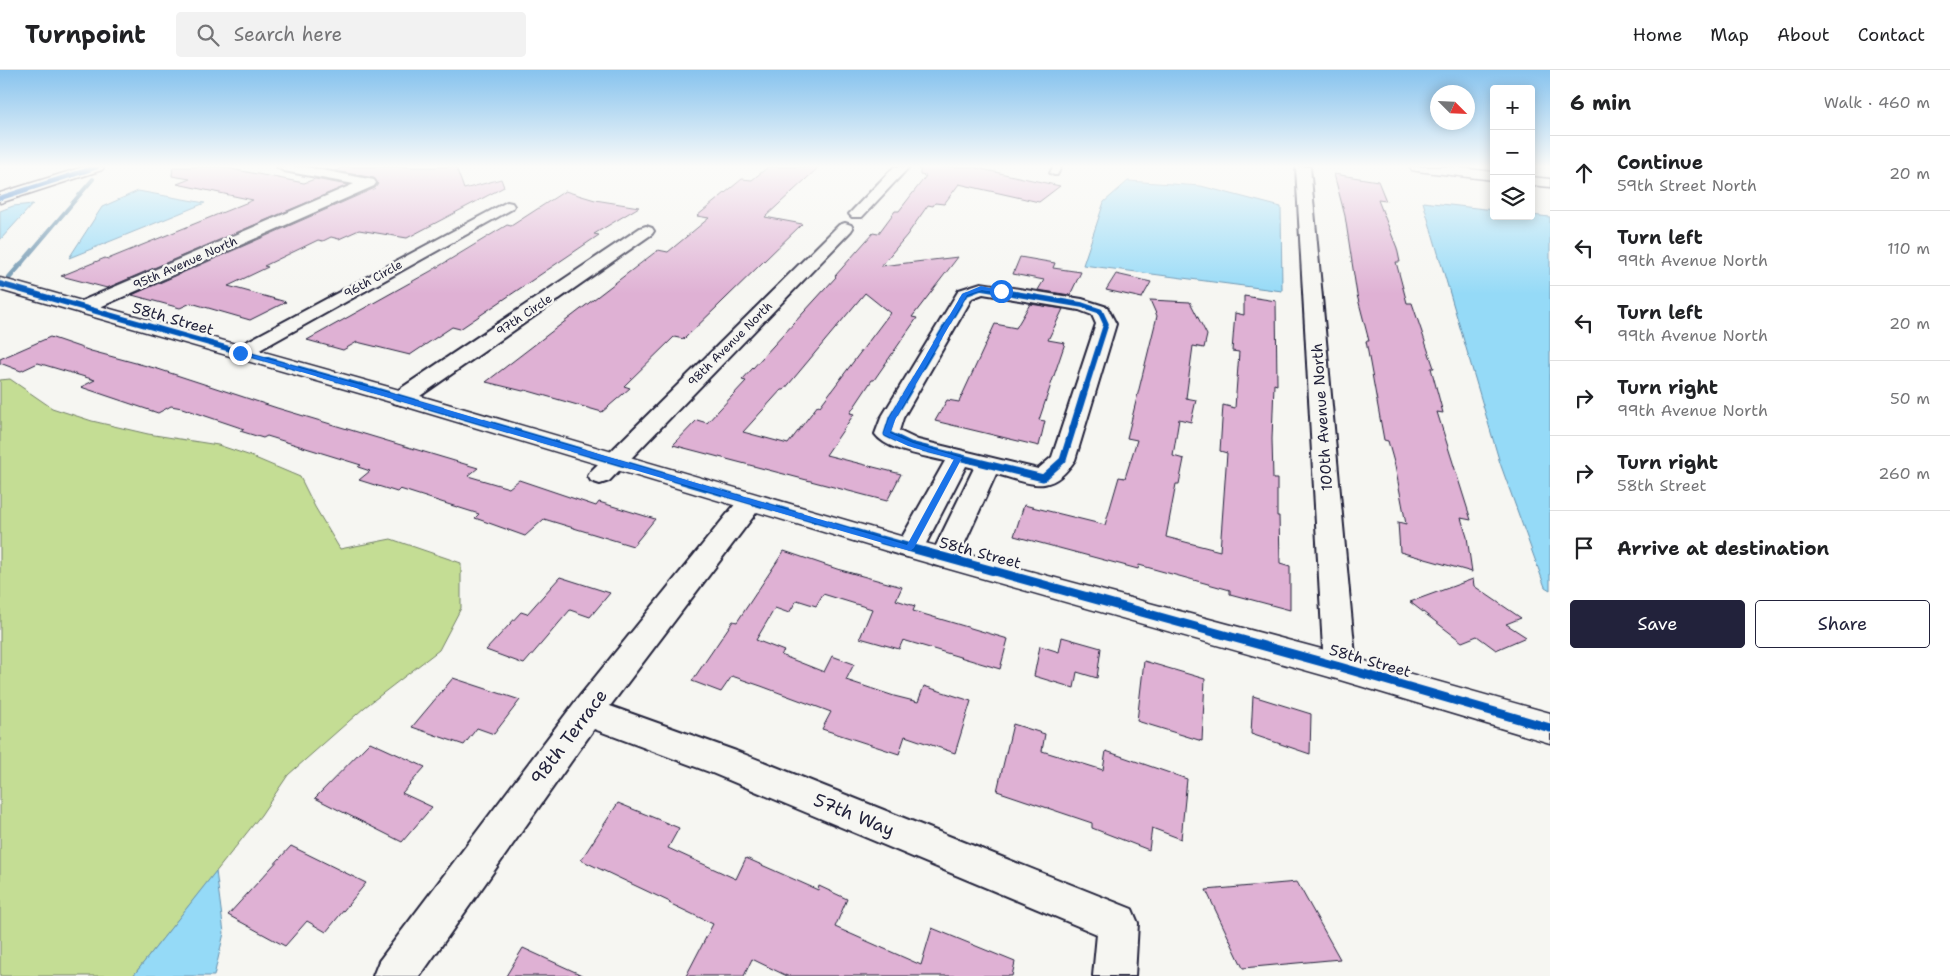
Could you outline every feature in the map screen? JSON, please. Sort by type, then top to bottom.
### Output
[{"type":"street","name":"95th Avenue North","points":[[84,307],[309,209]]},
{"type":"street","name":"96th Circle","points":[[240,353],[501,209]]},
{"type":"street","name":"98th Avenue North","points":[[607,469],[862,209]]},
{"type":"street","name":"100th Avenue North","points":[[1306,209],[1340,667]]},
{"type":"street","name":"97th Circle","points":[[402,398],[646,231]]},
{"type":"street","name":"58th Street","points":[[0,284],[402,398],[607,469],[750,502],[944,558],[1340,667],[1550,728]]},
{"type":"street","points":[[981,288],[1082,305],[1100,311],[1106,324],[1063,460],[1043,478],[910,445],[886,434],[892,418],[965,294],[981,288]]},
{"type":"street","points":[[910,548],[958,458]]},
{"type":"street","points":[[944,558],[988,464]]},
{"type":"street","name":"98th Terrace","points":[[394,976],[587,712],[750,502]]},
{"type":"street","name":"57th Way","points":[[587,712],[724,762],[1118,923],[1114,976]]},
{"type":"green space","points":[[10,379],[52,408],[92,421],[148,434],[218,445],[248,455],[300,477],[340,549],[391,539],[461,563],[461,608],[439,650],[365,707],[288,775],[261,815],[133,976],[0,976],[0,380]]},
{"type":"water","points":[[28,209],[0,240],[0,211]]},
{"type":"water","points":[[101,209],[189,209],[69,258]]},
{"type":"water","points":[[1102,209],[1281,209],[1282,291],[1083,265]]},
{"type":"water","points":[[1425,209],[1490,210],[1490,220],[1535,220],[1535,215],[1550,217],[1550,590],[1545,587],[1500,463]]},
{"type":"water","points":[[216,871],[224,933],[214,976],[133,976]]},
{"type":"building","points":[[230,209],[291,209],[107,288],[61,276],[105,258],[108,259]]},
{"type":"building","points":[[327,209],[462,209],[407,238],[359,230],[339,239],[331,237],[323,241],[318,240],[264,266],[268,267],[228,286],[286,302],[250,320],[191,303],[180,308],[132,295]]},
{"type":"building","points":[[537,209],[635,209],[594,234],[599,235],[460,329],[452,327],[410,355],[357,342],[343,350],[307,340],[431,271],[507,225],[511,226]]},
{"type":"building","points":[[705,209],[773,209],[765,217],[802,224],[684,339],[674,337],[624,386],[630,388],[602,412],[525,390],[486,382],[658,250],[668,252],[709,218],[697,216]]},
{"type":"building","points":[[900,209],[925,209],[907,235],[881,266],[958,257],[912,317],[917,318],[850,413],[854,414],[826,455],[901,474],[887,501],[673,445],[697,420],[707,423],[746,381],[742,380],[836,277],[873,233],[878,234],[895,211]],"holes":[[[865,293],[890,313],[820,406],[818,405],[788,444],[743,432],[781,390],[784,390]]]},
{"type":"building","points":[[1343,209],[1382,209],[1397,248],[1400,262],[1396,262],[1407,303],[1412,303],[1434,368],[1431,368],[1443,413],[1437,412],[1471,520],[1461,518],[1467,537],[1472,572],[1400,552],[1398,522],[1406,524],[1395,466],[1388,441],[1384,440],[1366,341],[1369,341],[1357,295]]},
{"type":"building","points":[[1020,257],[1055,263],[1053,268],[1081,272],[1070,295],[1038,290],[1044,280],[1013,274]]},
{"type":"building","points":[[1116,274],[1151,282],[1142,298],[1106,290]]},
{"type":"building","points":[[1244,296],[1276,301],[1277,385],[1274,384],[1273,479],[1277,479],[1280,563],[1290,566],[1290,610],[1230,594],[1230,590],[1139,565],[1138,569],[1014,536],[1024,505],[1105,525],[1119,477],[1125,478],[1137,440],[1127,438],[1157,316],[1150,300],[1190,302],[1207,335],[1204,348],[1193,346],[1186,398],[1196,400],[1191,422],[1179,419],[1173,456],[1184,459],[1179,484],[1176,484],[1166,537],[1220,551],[1227,453],[1220,451],[1223,405],[1235,408],[1239,352],[1232,351],[1235,313],[1244,315]]},
{"type":"building","points":[[1030,304],[1063,309],[1048,340],[1065,343],[1039,420],[1045,421],[1039,446],[935,421],[947,400],[959,402],[995,324],[1016,328]]},
{"type":"building","points":[[50,337],[478,468],[468,476],[509,488],[519,480],[596,506],[599,502],[655,519],[633,546],[544,519],[525,536],[475,518],[479,514],[400,489],[397,492],[359,480],[370,471],[358,467],[361,465],[267,436],[263,438],[240,431],[244,429],[182,408],[171,406],[158,413],[81,387],[95,380],[38,363],[21,371],[0,363],[0,359]]},
{"type":"building","points":[[784,551],[837,569],[902,587],[896,600],[915,606],[913,611],[1008,639],[1000,669],[903,640],[899,649],[860,638],[872,609],[823,594],[816,606],[797,600],[789,613],[775,608],[756,640],[784,651],[781,655],[824,672],[832,656],[854,664],[846,680],[894,696],[918,702],[924,686],[971,701],[955,753],[905,736],[899,754],[822,729],[831,712],[761,686],[732,676],[721,692],[692,681],[733,621],[737,622]]},
{"type":"building","points":[[560,577],[610,593],[590,617],[570,610],[524,664],[486,650],[521,612],[527,614]]},
{"type":"building","points":[[1473,579],[1474,586],[1521,618],[1506,624],[1526,637],[1496,650],[1477,636],[1462,642],[1410,602]]},
{"type":"building","points":[[1062,637],[1101,648],[1097,678],[1077,672],[1074,688],[1034,676],[1040,646],[1059,652]]},
{"type":"building","points":[[1144,661],[1205,679],[1202,741],[1137,721]]},
{"type":"building","points":[[453,678],[520,700],[494,734],[477,728],[464,745],[412,727]]},
{"type":"building","points":[[1253,696],[1311,714],[1310,754],[1251,734]]},
{"type":"building","points":[[1013,724],[1045,734],[1042,751],[1103,770],[1106,751],[1187,779],[1181,839],[1152,828],[1149,850],[1092,828],[1092,823],[997,791]]},
{"type":"building","points":[[370,742],[425,767],[402,793],[432,807],[402,842],[315,798]]},
{"type":"building","points":[[618,803],[679,828],[668,848],[736,879],[746,858],[818,890],[819,886],[847,899],[835,927],[921,965],[932,928],[1015,962],[1012,976],[787,976],[752,959],[744,976],[686,976],[713,924],[581,860]]},
{"type":"building","points":[[291,846],[366,883],[326,932],[307,921],[285,946],[228,915]]},
{"type":"building","points":[[1297,882],[1340,959],[1243,968],[1206,890]]},
{"type":"building","points":[[523,948],[584,976],[506,976]]},
{"type":"waterway","points":[[20,265],[67,209]]},
{"type":"waterway","points":[[1,287],[21,264]]},
{"type":"cycle path","points":[[0,284],[402,398],[910,548],[1340,667],[1550,728]]},
{"type":"cycle path","points":[[981,288],[1082,305],[1100,311],[1106,324],[1063,460],[1043,478],[910,445],[887,434],[892,418],[965,294],[981,288]]},
{"type":"route","points":[[240,353],[402,398],[910,548],[958,458],[910,445],[886,434],[892,418],[965,294],[981,288],[1001,291]]}]
